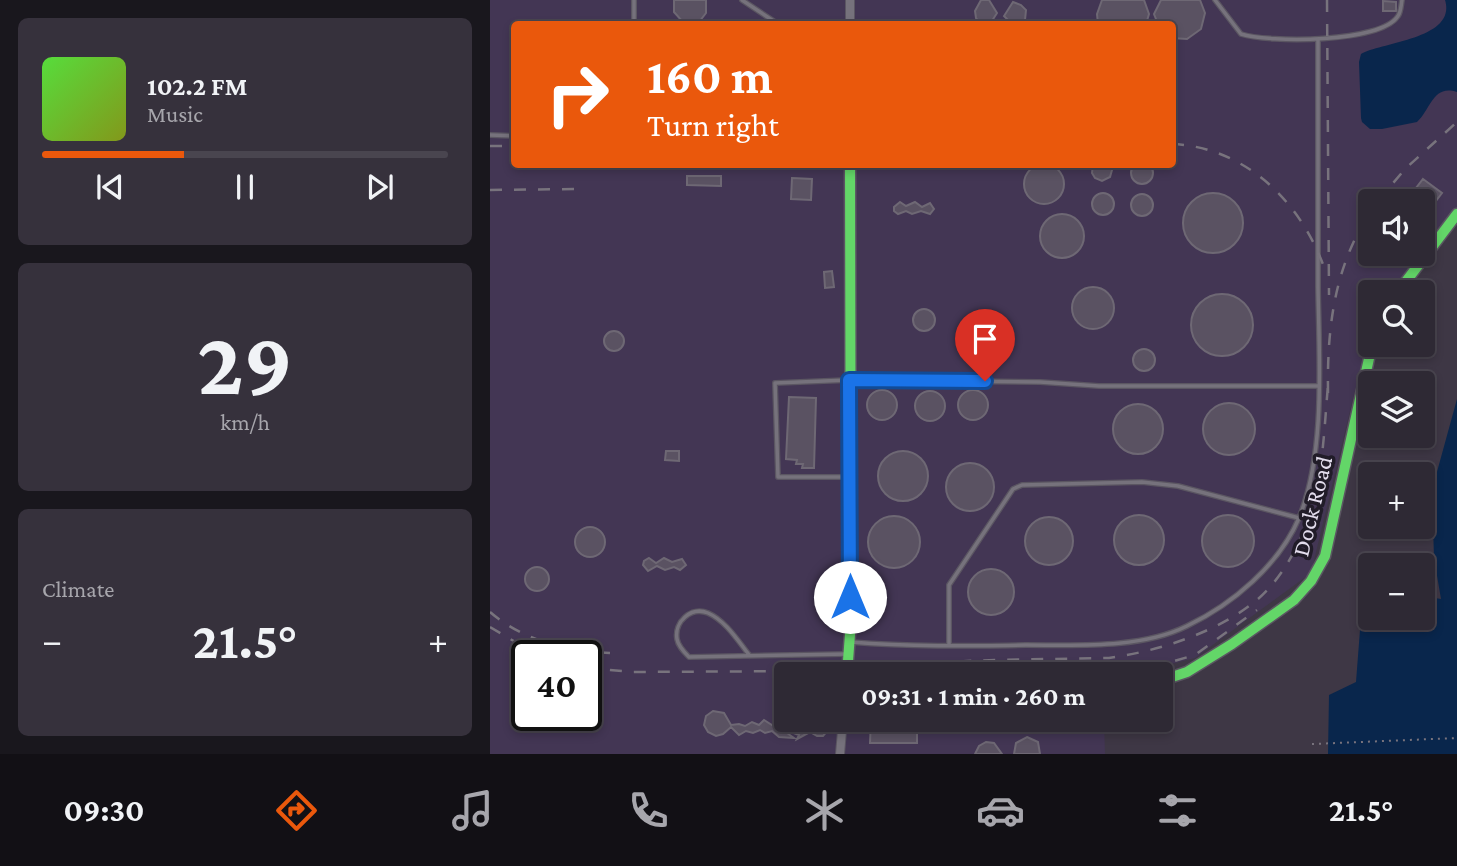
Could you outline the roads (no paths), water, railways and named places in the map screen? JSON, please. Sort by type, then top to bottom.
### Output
[{"type":"street","points":[[849,0],[850,21]]},
{"type":"street","points":[[848,662],[850,168]]},
{"type":"street","points":[[1407,280],[1457,214]]},
{"type":"street","name":"Dock Road","points":[[1173,677],[1187,672],[1294,600],[1320,568],[1325,556],[1369,357]]},
{"type":"street","points":[[840,754],[842,732]]},
{"type":"lane","points":[[634,0],[634,21]]},
{"type":"lane","points":[[742,0],[774,21]]},
{"type":"lane","points":[[1215,0],[1241,34],[1265,38],[1318,39],[1364,34],[1389,24],[1398,16],[1402,0]]},
{"type":"lane","points":[[849,642],[949,646],[1100,645],[1142,640],[1186,627],[1229,600],[1260,576],[1288,540],[1309,487],[1317,428],[1318,39]]},
{"type":"lane","points":[[490,135],[511,136]]},
{"type":"lane","points":[[850,477],[778,477],[775,383],[849,380],[1040,382],[1100,386],[1319,386]]},
{"type":"lane","points":[[949,646],[948,585],[1013,489],[1022,485],[1142,482],[1178,486],[1299,517]]},
{"type":"lane","points":[[750,656],[724,625],[706,612],[694,612],[683,618],[678,626],[678,644],[689,657],[750,656],[848,654]]},
{"type":"water","points":[[1445,0],[1457,0],[1457,92],[1449,90],[1437,95],[1417,122],[1370,129],[1361,118],[1361,54],[1429,31],[1440,23],[1446,13]]},
{"type":"water","points":[[1457,399],[1457,754],[1328,754],[1329,695],[1356,682],[1360,630],[1435,630],[1435,598],[1441,599],[1434,553],[1435,479]]},
{"type":"railway","points":[[1327,0],[1329,295]]},
{"type":"railway","points":[[1388,189],[1405,169],[1457,122]]},
{"type":"railway","points":[[1176,145],[1224,156],[1268,183],[1302,222],[1325,270]]},
{"type":"railway","points":[[490,146],[511,146]]},
{"type":"railway","points":[[490,190],[580,189]]},
{"type":"railway","points":[[1328,393],[1329,345],[1335,299],[1348,255],[1358,233]]},
{"type":"railway","points":[[940,662],[1109,658],[1188,638],[1242,611],[1274,583],[1303,533],[1320,472],[1328,385]]},
{"type":"railway","points":[[1171,662],[1195,655],[1257,610]]},
{"type":"railway","points":[[490,612],[517,630],[546,643],[577,650],[610,653]]},
{"type":"railway","points":[[490,627],[512,640]]},
{"type":"railway","points":[[602,669],[632,672],[774,671]]}]
